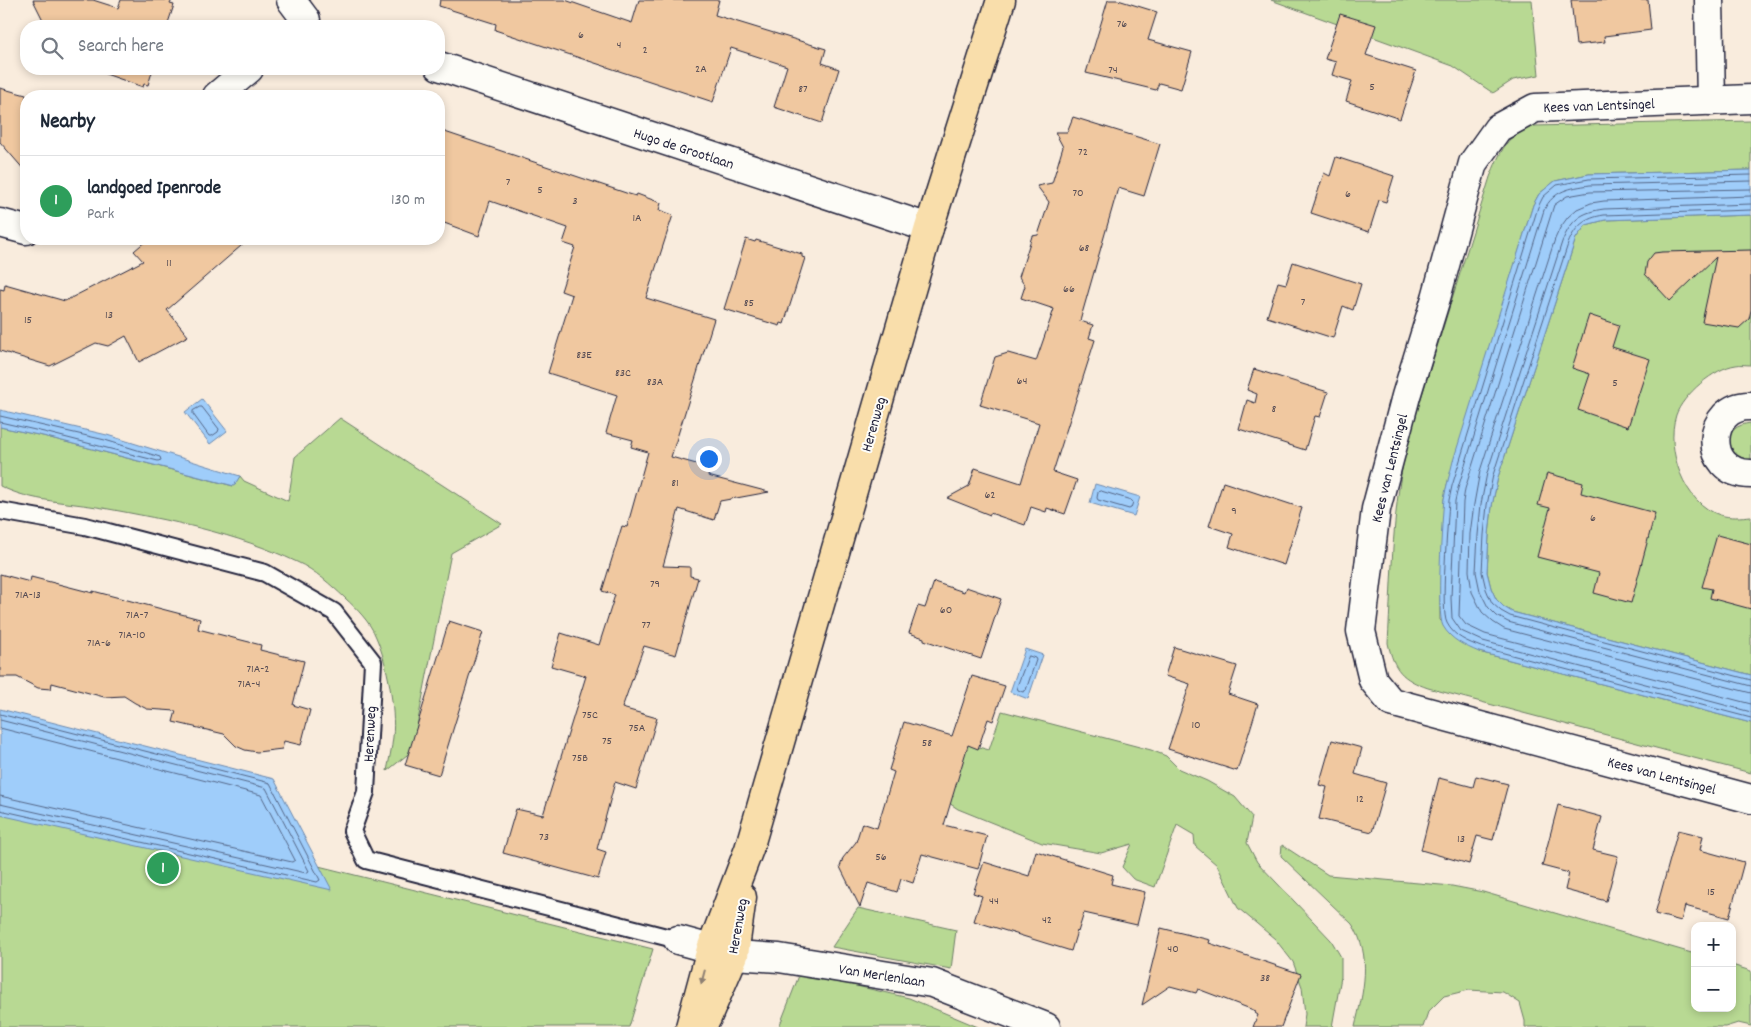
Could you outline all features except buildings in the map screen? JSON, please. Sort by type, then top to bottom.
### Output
[{"type":"main road","name":"Herenweg","points":[[703,1027],[749,849],[930,228],[1001,0]]},
{"type":"main road","name":"Herenweg","points":[[690,1027],[722,952]]},
{"type":"street","points":[[1708,0],[1711,100]]},
{"type":"street","name":"Hugo de Grootlaan","points":[[445,68],[930,228]]},
{"type":"street","points":[[224,90],[242,75]]},
{"type":"street","name":"Kees van Lentsingel","points":[[1751,99],[1535,108],[1498,128],[1473,163],[1436,298],[1406,396],[1376,510],[1361,631],[1374,680],[1391,702],[1751,799]]},
{"type":"street","points":[[0,223],[20,228]]},
{"type":"street","points":[[1751,406],[1733,410],[1724,417],[1716,432],[1715,447],[1717,455],[1724,465],[1733,472],[1751,474]]},
{"type":"street","name":"Herenweg","points":[[678,940],[722,952]]},
{"type":"street","name":"Van Merlenlaan","points":[[722,952],[779,958],[932,983],[1046,1027]]},
{"type":"lane","name":"Herenweg","points":[[0,511],[85,526],[266,573],[334,612],[372,662],[366,792],[352,831],[366,860],[678,940]]},
{"type":"green space","points":[[1271,0],[1532,0],[1539,75],[1513,80],[1493,93],[1453,66]]},
{"type":"green space","points":[[1751,121],[1751,170],[1589,174],[1555,181],[1539,194],[1533,205],[1447,485],[1444,499],[1440,620],[1479,652],[1751,723],[1751,773],[1428,688],[1412,681],[1396,667],[1388,643],[1396,515],[1403,465],[1408,440],[1490,177],[1501,152],[1517,133],[1525,128],[1534,126]]},
{"type":"green space","points":[[1751,215],[1751,365],[1727,367],[1709,377],[1692,391],[1676,415],[1673,443],[1680,474],[1696,500],[1707,509],[1720,515],[1732,517],[1751,516],[1751,675],[1512,612],[1496,599],[1487,572],[1492,506],[1498,477],[1576,238],[1586,225],[1605,220]]},
{"type":"green space","points":[[340,418],[502,524],[451,553],[412,751],[387,771],[394,726],[390,686],[380,647],[373,631],[363,616],[316,573],[304,565],[274,552],[226,535],[103,508],[50,501],[24,495],[0,486],[0,427],[43,436],[233,486],[240,476],[244,481],[288,501],[295,457]]},
{"type":"green space","points":[[1751,423],[1751,461],[1735,453],[1730,447],[1729,441],[1730,434],[1734,429]]},
{"type":"green space","points":[[1002,711],[1151,750],[1166,756],[1179,769],[1207,781],[1235,797],[1252,817],[1247,843],[1257,862],[1331,940],[1341,957],[1341,977],[1332,1027],[1303,1027],[1305,1014],[1302,987],[1293,962],[1275,939],[1238,908],[1217,865],[1195,846],[1194,835],[1177,825],[1155,887],[1133,879],[1122,867],[1132,844],[1101,853],[1042,843],[958,809],[940,797],[943,737],[989,750]]},
{"type":"green space","points":[[0,787],[653,949],[629,1027],[0,1027]]},
{"type":"green space","points":[[1282,845],[1328,875],[1452,886],[1483,892],[1691,953],[1691,1012],[1736,1012],[1736,966],[1751,971],[1751,1026],[1738,1023],[1725,1027],[1525,1027],[1520,1003],[1503,992],[1469,990],[1444,996],[1428,1012],[1423,1027],[1355,1027],[1361,1001],[1364,974],[1364,961],[1358,936],[1352,924],[1281,856]]},
{"type":"green space","points":[[858,908],[956,930],[951,969],[832,947]]},
{"type":"green space","points":[[800,973],[909,998],[978,1027],[779,1027]]},
{"type":"water","points":[[1751,170],[1751,215],[1605,220],[1586,225],[1576,238],[1498,477],[1492,506],[1487,572],[1496,599],[1512,612],[1751,675],[1751,723],[1479,652],[1459,642],[1446,631],[1441,618],[1440,565],[1444,499],[1453,461],[1533,205],[1539,194],[1555,181],[1589,174]]},
{"type":"water","points":[[202,399],[227,431],[210,444],[185,412]]},
{"type":"water","points":[[0,410],[107,435],[240,476],[234,486],[43,436],[0,427]]},
{"type":"water","points":[[1095,484],[1140,497],[1134,516],[1090,503]]},
{"type":"water","points":[[1025,649],[1043,655],[1028,699],[1010,692]]},
{"type":"water","points":[[0,709],[274,779],[332,890],[0,815]]},
{"type":"place","name":"landgoed Ipenrode","points":[[163,868]]}]
